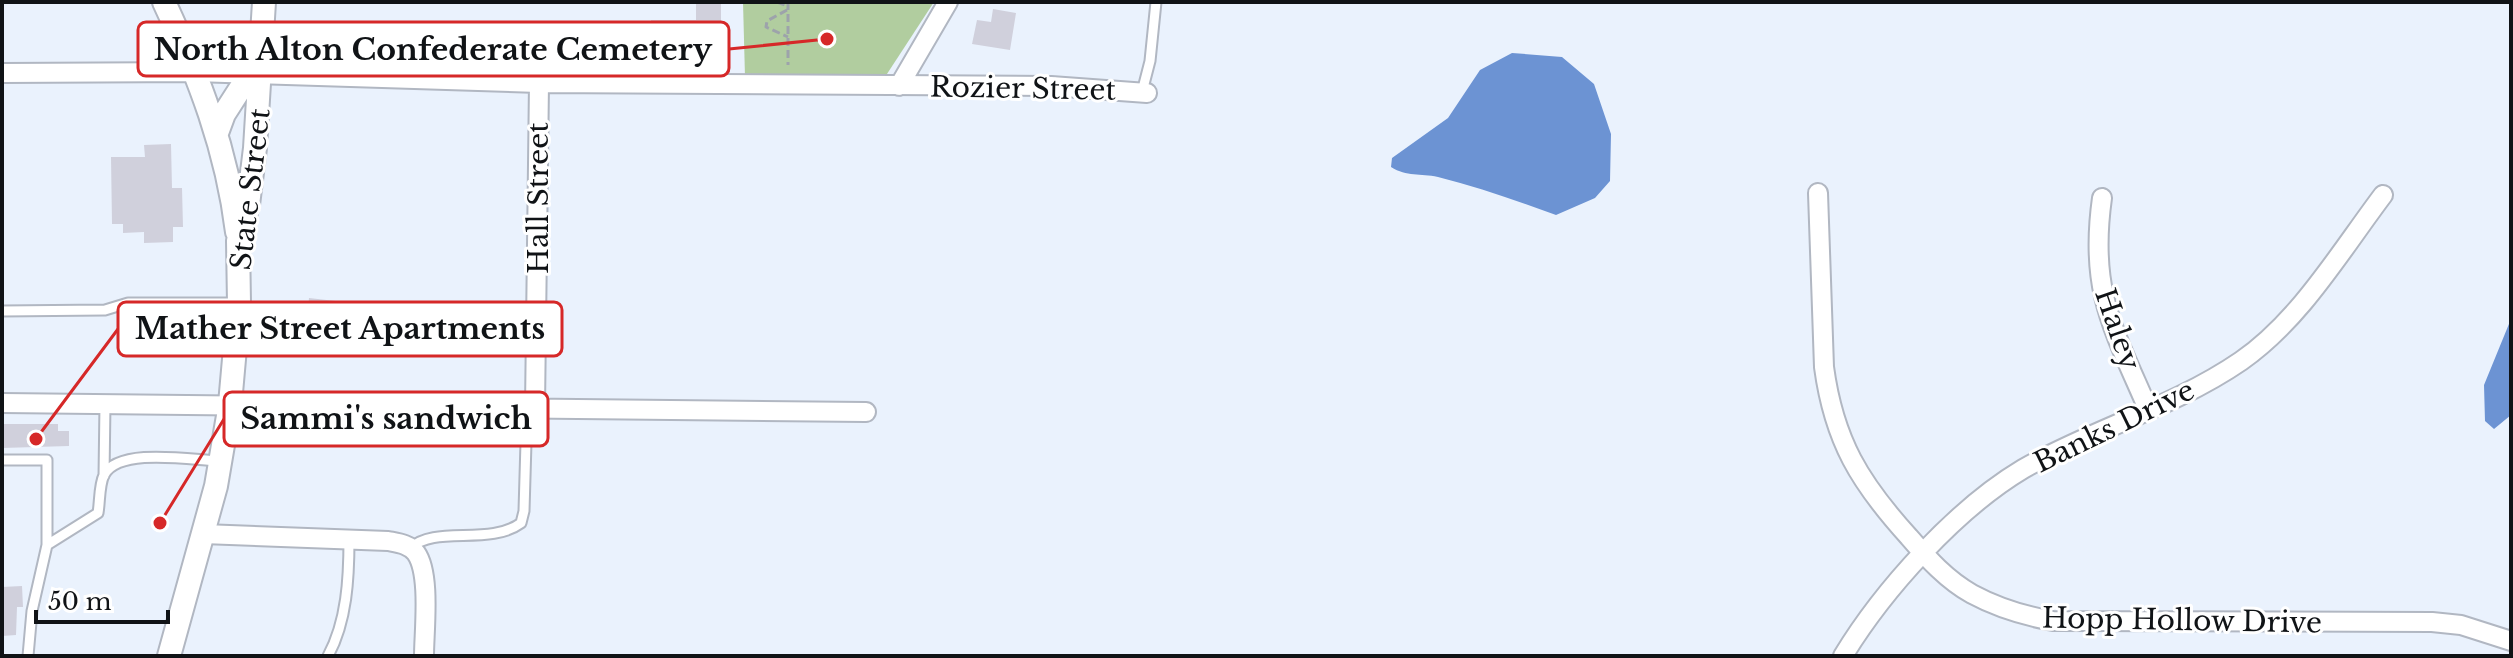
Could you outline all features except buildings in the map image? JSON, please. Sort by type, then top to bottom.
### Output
[{"type":"street","points":[[164,2],[195,72],[217,133],[238,241]]},
{"type":"street","name":"State Street","points":[[169,656],[221,461],[230,404],[239,303],[238,241],[251,185],[264,2]]},
{"type":"street","name":"Rozier Street","points":[[899,86],[948,2]]},
{"type":"street","points":[[217,133],[224,114],[258,69]]},
{"type":"street","name":"Rozier Street","points":[[2,73],[258,69],[539,83],[1051,86],[1145,92]]},
{"type":"street","name":"Hall Street","points":[[531,408],[539,83]]},
{"type":"street","name":"Hopp Hollow Drive","points":[[1818,193],[1824,367],[1834,421],[1857,472],[1872,496],[1923,553],[1971,594],[2022,615],[2053,621],[2432,622],[2461,625],[2511,641]]},
{"type":"street","name":"Banks Drive","points":[[1843,656],[1886,595],[1923,553],[2022,470],[2230,368],[2276,332],[2383,195]]},
{"type":"street","name":"Haley","points":[[2102,198],[2097,254],[2105,310],[2148,409]]},
{"type":"street","points":[[2,403],[866,412]]},
{"type":"street","points":[[203,534],[388,541],[411,548],[423,572],[424,656]]},
{"type":"lane","points":[[1145,92],[1156,2]]},
{"type":"lane","points":[[2,311],[105,310],[128,303],[239,303]]},
{"type":"lane","points":[[47,545],[98,513],[104,476],[105,403]]},
{"type":"lane","points":[[411,548],[428,539],[488,536],[521,523],[531,408]]},
{"type":"lane","points":[[104,476],[115,464],[135,458],[221,461]]},
{"type":"lane","points":[[2,460],[47,460],[47,545],[32,611],[28,656]]},
{"type":"lane","points":[[328,656],[336,641],[348,580],[349,539]]},
{"type":"path","points":[[777,2],[788,6]]},
{"type":"path","points":[[788,6],[788,85]]},
{"type":"path","points":[[788,6],[767,21],[766,27],[788,37]]},
{"type":"green space","points":[[743,2],[934,2],[885,77],[745,77]]},
{"type":"water","points":[[1512,53],[1562,57],[1594,84],[1611,134],[1610,181],[1595,198],[1556,215],[1468,185],[1391,167],[1392,158],[1448,118],[1480,70]]},
{"type":"water","points":[[2511,319],[2511,415],[2494,429],[2485,421],[2484,385]]},
{"type":"place","name":"North Alton Confederate Cemetery","points":[[827,39]]},
{"type":"place","name":"Mather Street Apartments","points":[[36,439]]},
{"type":"place","name":"Sammi's sandwich","points":[[160,523]]}]
